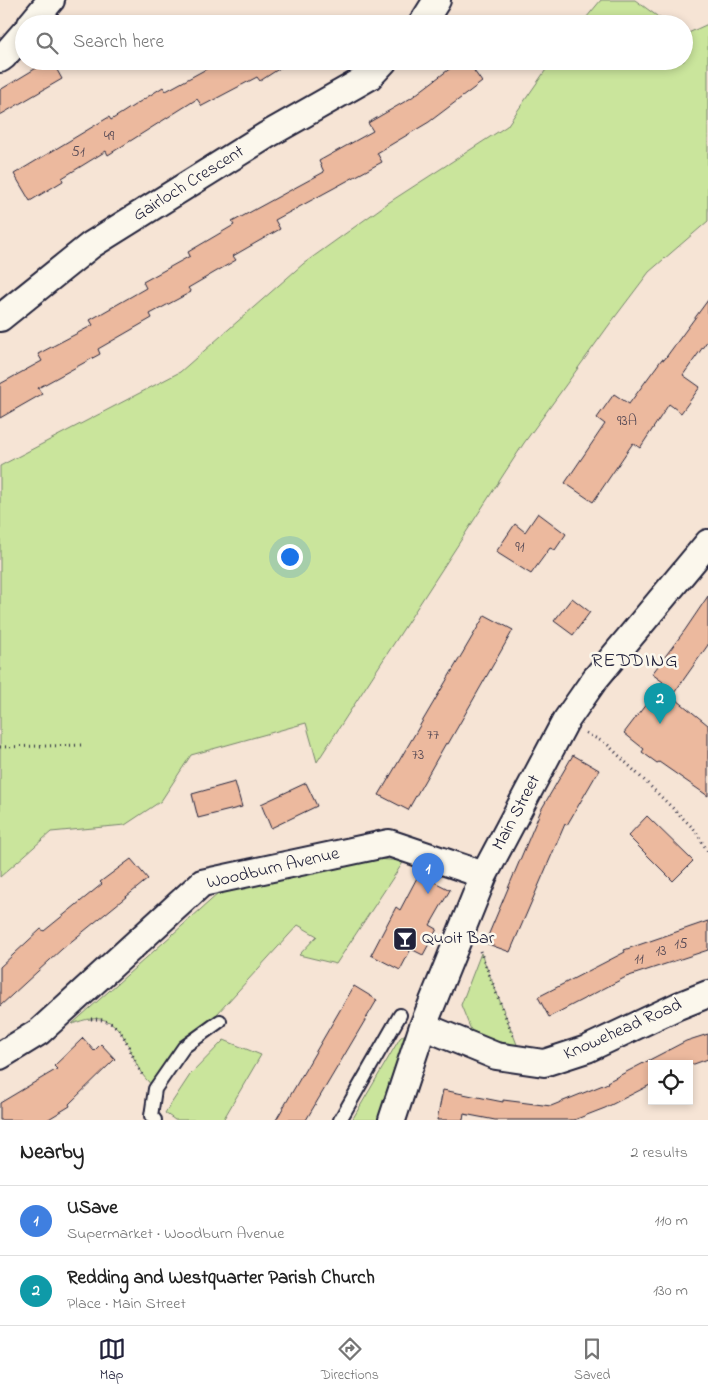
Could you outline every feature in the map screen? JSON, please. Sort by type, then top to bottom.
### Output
[{"type":"street","points":[[38,15],[50,0]]},
{"type":"street","points":[[428,15],[437,0]]},
{"type":"street","points":[[0,59],[15,43]]},
{"type":"street","name":"Gairloch Crescent","points":[[0,318],[90,245],[267,135],[369,77],[376,70]]},
{"type":"street","name":"Main Street","points":[[392,1120],[423,1026],[484,875],[565,722],[595,679],[708,543]]},
{"type":"street","name":"Woodburn Avenue","points":[[0,1056],[39,1032],[202,883],[388,844],[484,875]]},
{"type":"street","name":"Knowehead Road","points":[[423,1026],[496,1056],[544,1063],[587,1049],[708,994]]},
{"type":"lane","points":[[340,1120],[400,1015]]},
{"type":"lane","points":[[155,1120],[151,1116],[155,1089],[184,1047],[220,1021]]},
{"type":"path","points":[[565,722],[607,744],[695,830],[708,852]]},
{"type":"path","points":[[0,747],[82,745]]},
{"type":"path","points":[[467,917],[523,1060]]},
{"type":"path","points":[[103,1020],[113,1024],[123,1034],[139,1070],[144,1076]]},
{"type":"green space","points":[[601,0],[635,0],[656,15],[588,15]]},
{"type":"green space","points":[[708,24],[708,221],[649,272],[609,325],[524,443],[317,762],[306,723],[191,755],[161,801],[125,825],[51,832],[0,877],[0,466],[180,372],[303,264],[388,203],[507,126],[546,70],[693,70],[693,31]]},
{"type":"green space","points":[[376,859],[404,861],[336,964],[299,955],[317,936],[298,925],[217,1014],[184,1047],[155,1089],[138,1067],[122,1034],[110,1022],[101,1019],[86,1020],[72,1024],[219,893],[288,876]]},
{"type":"green space","points":[[481,953],[518,1047],[473,1035],[461,1005]]},
{"type":"green space","points":[[417,1025],[381,1120],[352,1120],[400,1038]]},
{"type":"green space","points":[[224,1040],[261,1055],[223,1120],[175,1120],[165,1113],[190,1075]]},
{"type":"building","points":[[33,70],[57,70],[62,79],[0,115],[0,90]]},
{"type":"building","points":[[204,70],[277,70],[260,81],[257,77],[202,106],[197,99],[108,155],[106,151],[62,178],[63,181],[30,201],[14,174],[109,117],[111,120],[163,87],[166,91]]},
{"type":"building","points":[[448,70],[473,70],[482,82],[429,122],[377,153],[382,162],[275,220],[280,229],[233,256],[236,260],[188,288],[191,292],[150,314],[152,318],[98,349],[100,354],[38,388],[42,394],[0,418],[0,384],[42,361],[38,354],[93,325],[90,320],[146,288],[143,282],[190,256],[188,252],[234,225],[232,222],[324,172],[319,161],[373,131],[368,123],[411,98]]},
{"type":"building","points":[[708,300],[708,340],[683,375],[700,387],[681,413],[669,404],[640,448],[633,443],[593,502],[565,483],[605,424],[597,418],[614,394],[629,404]]},
{"type":"building","points":[[538,513],[566,534],[555,550],[550,548],[531,574],[496,552],[515,524],[525,532]]},
{"type":"building","points":[[708,596],[708,645],[672,696],[708,725],[708,796],[642,752],[644,749],[624,733],[663,682],[652,674]]},
{"type":"building","points":[[572,598],[590,612],[573,635],[554,621]]},
{"type":"building","points":[[485,615],[513,630],[408,810],[379,795]]},
{"type":"building","points":[[573,755],[599,770],[567,825],[565,824],[510,952],[485,943],[541,810]]},
{"type":"building","points":[[235,782],[242,807],[198,818],[192,794]]},
{"type":"building","points":[[306,783],[317,806],[271,828],[261,804]]},
{"type":"building","points":[[647,816],[693,861],[673,881],[628,836]]},
{"type":"building","points":[[131,859],[148,879],[62,949],[0,1006],[0,967],[41,929],[44,931],[102,884],[100,882]]},
{"type":"building","name":"Quoit Bar","points":[[419,874],[450,890],[430,925],[437,929],[423,955],[411,949],[400,970],[371,955],[396,907],[400,910]]},
{"type":"building","points":[[708,921],[708,950],[626,977],[549,1017],[538,997],[625,952],[624,950]]},
{"type":"building","points":[[354,986],[377,1000],[306,1120],[276,1120]]},
{"type":"building","points":[[708,1034],[708,1059],[694,1064],[693,1060],[649,1060],[686,1041]]},
{"type":"building","points":[[83,1038],[94,1051],[101,1044],[115,1059],[69,1104],[70,1106],[47,1120],[0,1120],[0,1103],[57,1069],[54,1066]]},
{"type":"building","points":[[648,1061],[648,1086],[605,1108],[574,1120],[495,1120],[464,1114],[463,1120],[437,1120],[443,1090],[503,1102],[503,1100],[551,1106],[607,1082]]},
{"type":"place","name":"Redding and Westquarter Parish Church","points":[[660,724]]},
{"type":"place","name":"USave","points":[[428,894]]},
{"type":"place","name":"Quoit Bar","points":[[405,939]]},
{"type":"district","name":"REDDING","points":[[635,661]]}]
